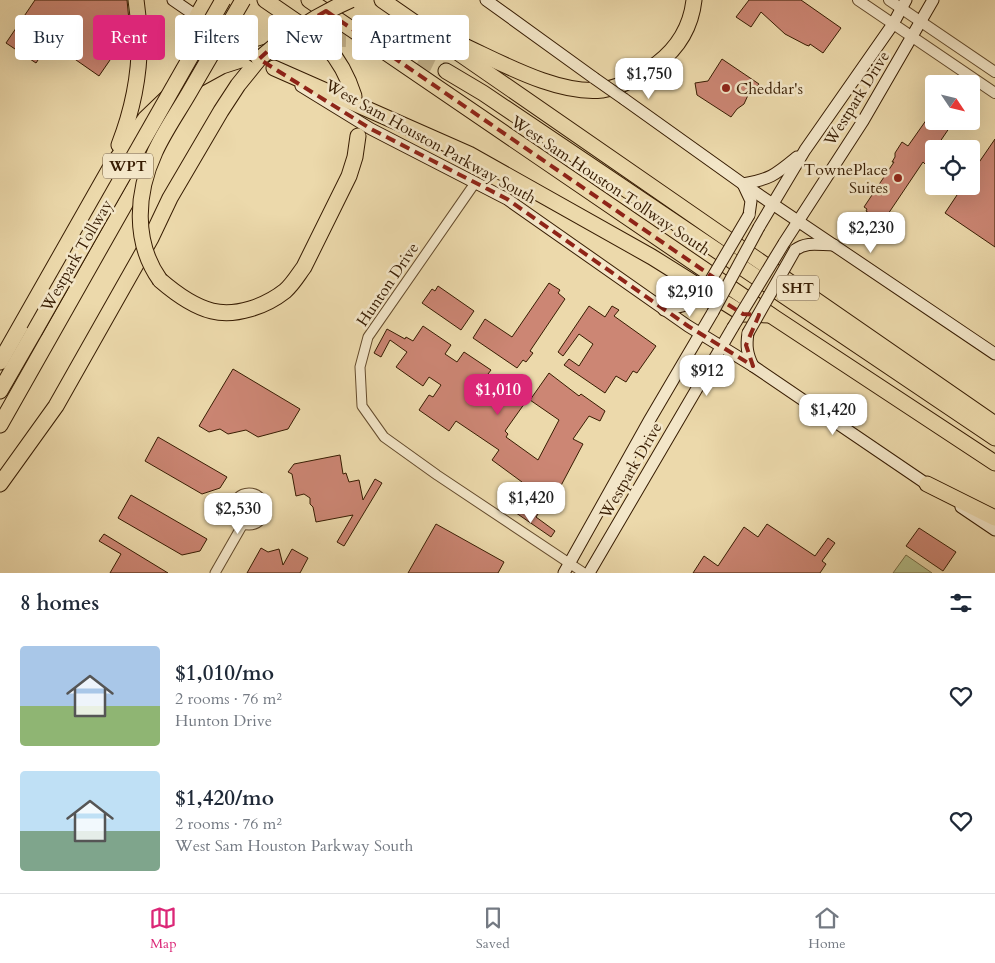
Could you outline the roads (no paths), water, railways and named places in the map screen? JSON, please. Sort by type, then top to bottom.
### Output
[{"type":"highway","points":[[109,170],[125,128],[134,97],[139,67],[140,33],[136,0]]},
{"type":"highway","name":"Westpark Tollway","points":[[0,391],[223,0]]},
{"type":"highway","name":"Westpark Tollway","points":[[0,425],[243,0]]},
{"type":"highway","points":[[265,0],[287,15]]},
{"type":"highway","name":"West Sam Houston Tollway South","points":[[309,0],[770,315],[995,463]]},
{"type":"highway","points":[[0,484],[56,406],[151,238],[170,198],[221,111],[260,62],[296,29],[328,10],[351,0]]},
{"type":"highway","name":"West Sam Houston Tollway South","points":[[382,0],[405,15]]},
{"type":"highway","points":[[469,48],[534,77],[568,88],[602,90],[628,82],[650,70],[669,55],[683,36],[692,16],[694,0]]},
{"type":"highway","points":[[0,362],[109,170],[145,119],[171,94],[195,80],[222,66],[268,50]]},
{"type":"highway","name":"West Sam Houston Tollway South","points":[[469,59],[995,424]]},
{"type":"highway","points":[[338,60],[348,77],[354,96]]},
{"type":"highway","points":[[260,62],[441,140],[478,158],[652,257],[743,314],[770,315]]},
{"type":"highway","points":[[446,71],[483,93],[776,290],[817,320],[995,438]]},
{"type":"highway","points":[[155,152],[142,187],[139,213],[142,245],[153,270],[160,280],[190,303],[213,311],[237,312],[263,305],[284,291],[296,280],[349,176],[355,157],[358,136]]},
{"type":"highway","points":[[927,484],[995,518]]},
{"type":"main road","name":"West Sam Houston Parkway South","points":[[173,0],[203,6],[260,62],[371,129],[507,199],[699,334],[753,366],[995,530]]},
{"type":"main road","points":[[486,0],[743,184],[995,354]]},
{"type":"main road","name":"Westpark Drive","points":[[589,573],[732,327],[798,220],[863,121],[934,0]]},
{"type":"main road","name":"Westpark Drive","points":[[567,568],[713,312],[759,227],[805,150],[893,24],[904,4]]},
{"type":"main road","points":[[743,184],[764,180],[772,176],[805,150]]},
{"type":"main road","points":[[664,310],[683,306],[695,301],[702,295],[749,215],[751,201],[743,184]]},
{"type":"main road","points":[[753,366],[746,345],[748,333],[795,250],[802,244],[809,243],[834,246]]},
{"type":"street","points":[[858,0],[995,92]]},
{"type":"street","points":[[889,0],[904,4],[921,22],[995,72]]},
{"type":"street","name":"Hunton Drive","points":[[475,183],[368,337],[360,367],[362,406],[384,437],[567,568],[584,573]]},
{"type":"street","points":[[215,573],[243,524]]},
{"type":"tunnel","points":[[342,39],[368,40],[401,49],[446,71]]},
{"type":"place","name":"Cheddar's","points":[[726,88]]},
{"type":"place","name":"TownePlace Suites","points":[[898,178]]}]
